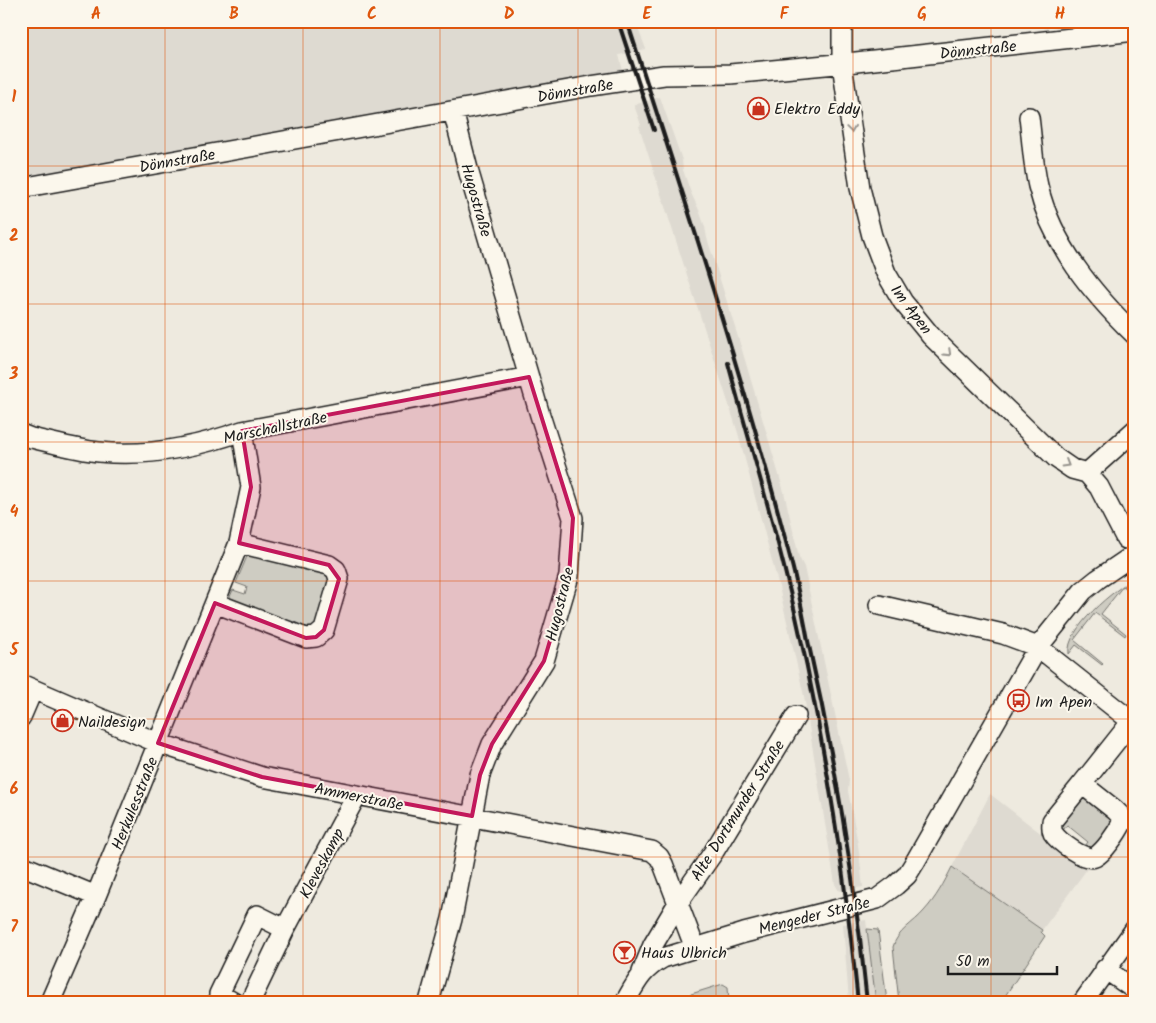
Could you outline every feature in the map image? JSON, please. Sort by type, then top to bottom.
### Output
[{"type":"street","name":"Im Apen","points":[[842,21],[842,64],[860,188],[872,236],[886,273],[903,302],[931,336],[1056,458],[1072,468],[1087,473],[1099,487],[1130,547]]},
{"type":"street","name":"Dönnstraße","points":[[21,188],[664,75],[730,74],[842,64],[1135,32]]},
{"type":"street","name":"Hugostraße","points":[[429,1002],[452,919],[480,775],[492,744],[544,661],[569,576],[573,518],[529,377],[469,173],[453,111]]},
{"type":"street","points":[[1029,117],[1038,186],[1046,211],[1060,242],[1085,280],[1107,307],[1135,335]]},
{"type":"street","name":"Marschallstraße","points":[[21,434],[98,452],[143,454],[219,439],[242,431],[529,377]]},
{"type":"street","points":[[1087,473],[1135,430]]},
{"type":"street","name":"Herkulesstraße","points":[[50,1002],[96,896],[239,543],[251,487],[242,431]]},
{"type":"street","points":[[215,603],[306,638],[316,636],[324,630],[339,579],[336,570],[329,565],[239,543]]},
{"type":"street","name":"Mengeder Straße","points":[[625,1002],[642,973],[653,963],[663,958],[744,933],[878,899],[896,885],[915,862],[1038,648],[1083,591],[1130,547]]},
{"type":"street","points":[[879,605],[1003,634],[1038,648],[1133,723],[1082,784]]},
{"type":"street","points":[[21,717],[27,687]]},
{"type":"street","name":"Ammerstraße","points":[[27,687],[158,743],[262,777],[652,851],[659,856],[663,864],[695,948]]},
{"type":"street","name":"Alte Dortmunder Straße","points":[[678,903],[713,854],[796,716]]},
{"type":"street","name":"Kleveskamp","points":[[250,1002],[285,929],[353,802],[354,795]]},
{"type":"street","points":[[21,865],[96,896]]},
{"type":"street","points":[[642,973],[653,945],[678,903]]},
{"type":"street","points":[[232,1002],[219,994],[257,915],[285,929]]},
{"type":"street","points":[[1083,1002],[1135,929]]},
{"type":"street","points":[[1105,969],[1135,990]]},
{"type":"highlighted area","points":[[529,377],[573,518],[569,576],[544,661],[492,744],[480,775],[472,816],[262,777],[158,743],[215,603],[306,638],[316,637],[324,630],[339,579],[329,565],[239,543],[251,487],[242,431]]},
{"type":"shaded area","points":[[21,21],[635,21],[646,49],[619,55],[626,83],[21,188]]},
{"type":"shaded area","points":[[660,97],[682,160],[683,170],[705,227],[784,492],[799,557],[804,567],[849,780],[848,791],[858,844],[863,887],[839,891],[835,884],[804,696],[779,587],[738,433],[639,126],[641,125],[634,105]]},
{"type":"shaded area","points":[[248,554],[325,572],[329,580],[319,626],[312,631],[229,599],[233,590],[245,594],[247,587],[236,583]]},
{"type":"shaded area","points":[[1135,578],[1135,595],[1123,586],[1101,614],[1126,634],[1125,636],[1095,613],[1074,640],[1103,664],[1076,645],[1069,654],[1070,644],[1083,622],[1104,600],[1126,583]]},
{"type":"shaded area","points":[[990,794],[1087,869],[1042,930],[952,867]]},
{"type":"shaded area","points":[[1087,796],[1114,819],[1095,849],[1082,850],[1088,842],[1067,825],[1061,833],[1060,822],[1082,797]]},
{"type":"shaded area","points":[[952,867],[1042,930],[1041,932],[1045,936],[1001,1002],[899,1002],[893,947],[895,941],[932,901]]},
{"type":"shaded area","points":[[866,920],[876,1002],[849,1002],[843,924]]},
{"type":"shaded area","points":[[867,929],[878,930],[887,1002],[876,1002]]},
{"type":"shaded area","points":[[723,984],[728,987],[729,1002],[690,1002],[689,997],[691,994]]},
{"type":"railway","points":[[618,21],[654,130]]},
{"type":"railway","points":[[627,21],[734,357],[794,571],[827,730],[843,820],[857,911],[867,1002]]},
{"type":"railway","points":[[728,363],[777,542],[809,674],[829,783],[845,892],[858,1002]]},
{"type":"place","name":"Elektro Eddy","points":[[758,108]]},
{"type":"place","name":"Im Apen","points":[[1019,701]]},
{"type":"place","name":"Naildesign","points":[[62,721]]},
{"type":"place","name":"Haus Ulbrich","points":[[625,952]]}]
